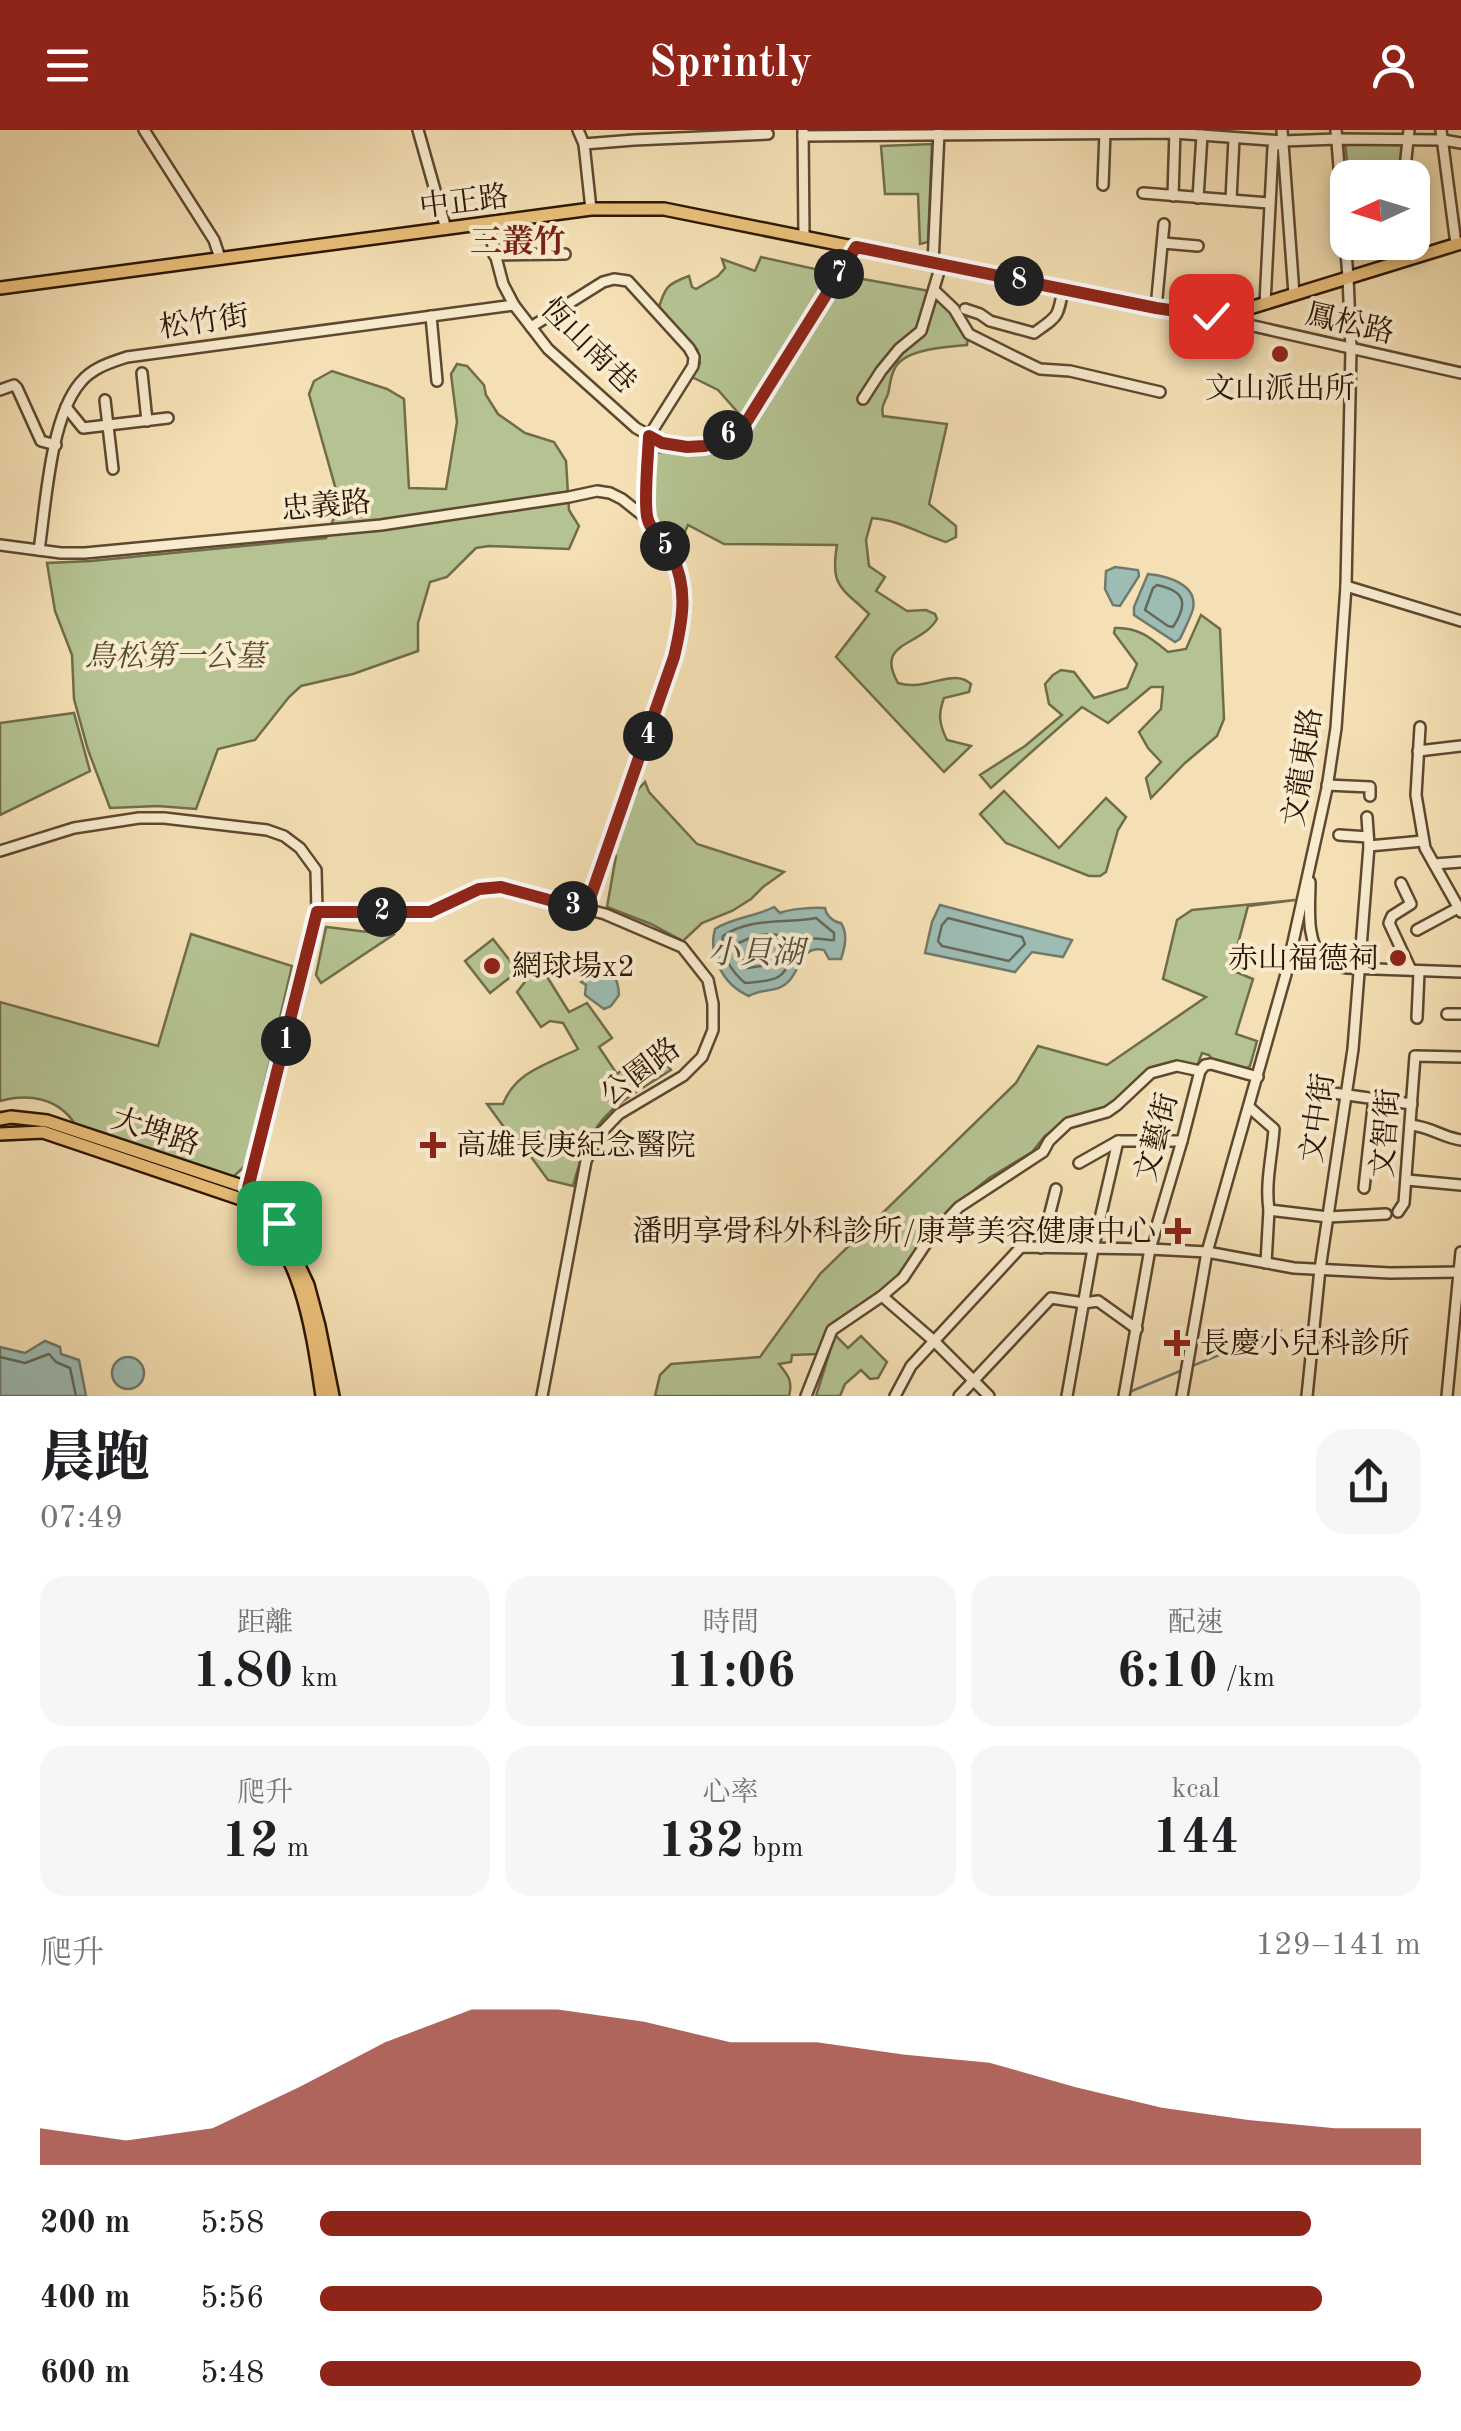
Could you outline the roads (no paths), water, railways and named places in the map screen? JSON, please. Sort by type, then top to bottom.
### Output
[{"type":"main road","name":"中正路","points":[[0,288],[591,209],[664,209],[937,265]]},
{"type":"main road","points":[[1211,316],[1227,315],[1458,244]]},
{"type":"main road","name":"鳳松路","points":[[937,265],[1211,316]]},
{"type":"main road","name":"大埤路","points":[[0,1119],[48,1121],[246,1194],[290,1261],[316,1356],[322,1396]]},
{"type":"main road","name":"大埤路","points":[[0,1134],[43,1132],[246,1194]]},
{"type":"main road","points":[[246,1194],[279,1223],[308,1285],[333,1396]]},
{"type":"street","points":[[144,130],[214,240],[220,258]]},
{"type":"street","points":[[418,130],[446,229]]},
{"type":"street","points":[[578,130],[584,144],[591,209]]},
{"type":"street","points":[[863,399],[881,370],[921,331],[934,290],[939,132]]},
{"type":"street","points":[[1103,185],[1105,132]]},
{"type":"street","points":[[1173,196],[1174,132]]},
{"type":"street","points":[[804,237],[803,133],[1174,132],[1234,138],[1442,135],[1461,143]]},
{"type":"street","points":[[584,144],[768,134]]},
{"type":"street","name":"文龍東路","points":[[1182,1396],[1207,1252],[1286,974],[1336,728],[1346,586],[1351,349],[1336,134]]},
{"type":"street","points":[[1198,198],[1202,135]]},
{"type":"street","points":[[1442,135],[1458,244]]},
{"type":"street","points":[[1265,303],[1272,147],[1282,136]]},
{"type":"street","points":[[1282,136],[1294,294]]},
{"type":"street","points":[[1231,200],[1234,138]]},
{"type":"street","points":[[1142,193],[1269,204]]},
{"type":"street","name":"恆山南巷","points":[[486,224],[503,284],[531,328],[562,362],[649,436]]},
{"type":"street","points":[[1156,308],[1164,224]]},
{"type":"street","points":[[1162,243],[1198,246]]},
{"type":"street","points":[[649,436],[662,443],[705,446],[742,429],[856,247]]},
{"type":"street","points":[[494,255],[565,254]]},
{"type":"street","points":[[531,328],[603,282],[628,281],[694,357],[693,366],[649,436],[647,519],[672,554],[684,603],[681,628],[586,910]]},
{"type":"street","points":[[965,309],[990,322],[1034,333],[1058,314],[1063,289]]},
{"type":"street","points":[[934,290],[954,309],[969,334],[1017,358],[1040,368],[1160,392]]},
{"type":"street","name":"松竹街","points":[[39,550],[66,407],[82,380],[102,366],[127,357],[514,305]]},
{"type":"street","points":[[431,316],[438,381]]},
{"type":"street","name":"鳳松路","points":[[1211,316],[1461,373]]},
{"type":"street","points":[[142,372],[148,421]]},
{"type":"street","points":[[0,390],[14,385],[41,440],[56,446]]},
{"type":"street","points":[[105,400],[113,469]]},
{"type":"street","points":[[66,407],[83,428],[168,418]]},
{"type":"street","name":"忠義路","points":[[0,545],[85,552],[381,525],[598,491],[622,499],[647,519]]},
{"type":"street","points":[[1346,586],[1461,621]]},
{"type":"street","points":[[1417,930],[1460,910],[1423,841],[1416,794],[1420,727]]},
{"type":"street","points":[[1418,750],[1461,746]]},
{"type":"street","points":[[1327,785],[1370,787],[1370,796]]},
{"type":"street","name":"文中街","points":[[1307,1396],[1360,969],[1368,817]]},
{"type":"street","points":[[0,851],[74,828],[164,818],[267,830],[300,848],[316,870],[317,912],[246,1194]]},
{"type":"street","points":[[1339,835],[1369,842],[1423,841]]},
{"type":"street","points":[[1434,864],[1461,862]]},
{"type":"street","points":[[1310,864],[1310,922],[1322,958],[1347,968],[1461,972]]},
{"type":"street","points":[[1401,883],[1411,904],[1392,916],[1389,923],[1415,971],[1417,1018]]},
{"type":"street","name":"公園路","points":[[317,912],[430,912],[479,889],[501,887],[606,914],[682,946],[708,980],[713,1030],[702,1057],[684,1076],[619,1114],[598,1136],[586,1161],[542,1396]]},
{"type":"street","points":[[1447,1014],[1461,1014]]},
{"type":"street","name":"文智街","points":[[1268,1210],[1328,1217],[1392,1213],[1404,1203],[1416,1056],[1461,1056]]},
{"type":"street","name":"文藝街","points":[[1125,1394],[1150,1249],[1200,1071],[1211,1064],[1258,1076]]},
{"type":"street","points":[[806,1396],[832,1330],[903,1278],[929,1239],[958,1207],[1044,1152],[1068,1124],[1107,1112],[1151,1073],[1178,1066],[1200,1071]]},
{"type":"street","points":[[1326,1092],[1412,1104]]},
{"type":"street","points":[[1364,1188],[1374,1098]]},
{"type":"street","points":[[1249,1107],[1274,1129],[1266,1191],[1266,1263]]},
{"type":"street","points":[[1410,1124],[1428,1126],[1461,1140]]},
{"type":"street","points":[[1067,1396],[1093,1248],[1118,1141]]},
{"type":"street","points":[[1079,1162],[1118,1141],[1182,1142]]},
{"type":"street","points":[[1407,1180],[1461,1185]]},
{"type":"street","points":[[1041,1248],[1056,1189]]},
{"type":"street","points":[[896,1396],[911,1366],[1021,1248],[1207,1252],[1294,1268],[1460,1273]]},
{"type":"street","points":[[1447,1396],[1461,1252]]},
{"type":"street","points":[[882,1296],[989,1396]]},
{"type":"street","points":[[959,1396],[1051,1298],[1098,1301],[1136,1329]]},
{"type":"water","points":[[1115,567],[1138,570],[1139,576],[1120,606],[1113,605],[1105,589],[1106,571]]},
{"type":"water","points":[[1148,574],[1172,579],[1191,593],[1193,609],[1175,642],[1134,615]]},
{"type":"water","points":[[940,905],[1072,940],[1063,957],[1032,952],[1015,972],[925,953]]},
{"type":"water","name":"小貝湖","points":[[774,907],[780,913],[825,908],[830,918],[843,927],[841,959],[829,959],[824,950],[811,951],[785,985],[749,996],[732,985],[720,968],[714,949],[715,929]]},
{"type":"water","points":[[595,966],[610,971],[617,983],[619,995],[604,1009],[585,995],[586,985],[581,982]]},
{"type":"water","points":[[45,1341],[60,1347],[61,1354],[79,1360],[86,1396],[0,1396],[0,1347],[25,1353]]},
{"type":"water","points":[[128,1357],[139,1362],[144,1373],[139,1384],[128,1389],[117,1384],[112,1373],[117,1362]]},
{"type":"waterway","points":[[1192,1366],[1281,1330]]},
{"type":"waterway","points":[[1127,1393],[1185,1369]]},
{"type":"place","name":"文山派出所","points":[[1280,354]]},
{"type":"place","name":"赤山福德祠","points":[[1398,958]]},
{"type":"place","name":"網球場x2","points":[[492,966]]},
{"type":"place","name":"高雄長庚紀念醫院","points":[[433,1145]]},
{"type":"place","name":"潘明享骨科外科診所/康葶美容健康中心","points":[[1178,1231]]},
{"type":"place","name":"長慶小兒科診所","points":[[1177,1343]]},
{"type":"district","name":"三叢竹","points":[[518,241]]},
{"type":"park label","name":"鳥松第一公墓","points":[[175,656]]}]
